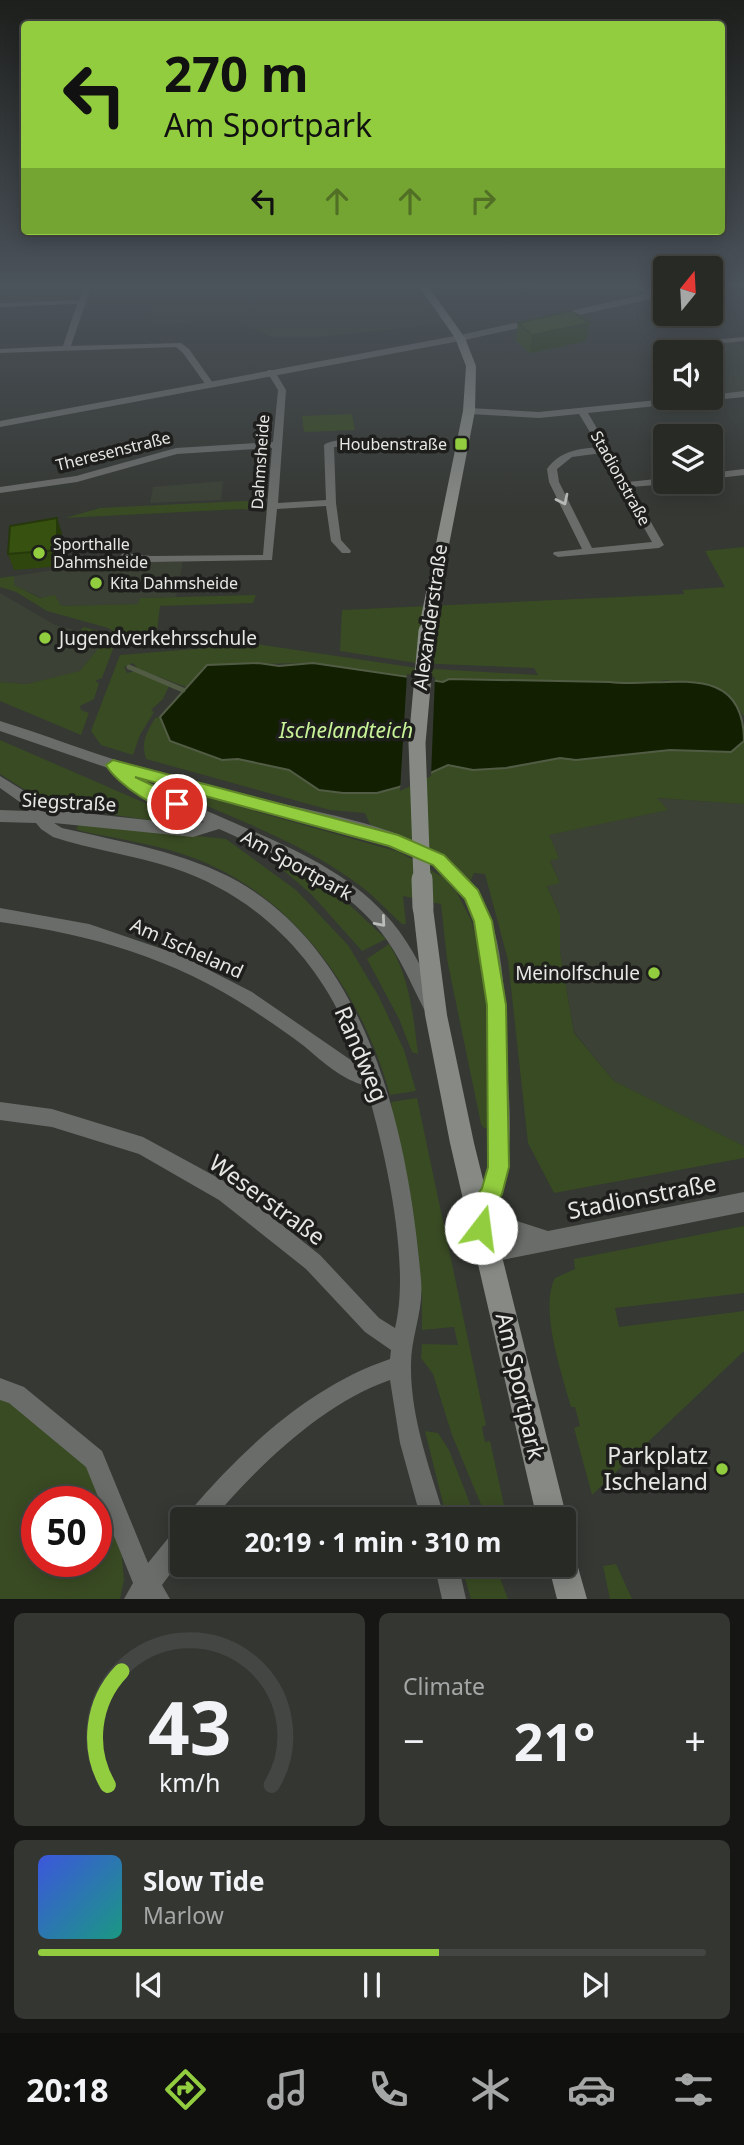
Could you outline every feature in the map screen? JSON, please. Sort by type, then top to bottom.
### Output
[{"type":"main road","name":"Alexanderstraße","points":[[469,361],[471,366],[469,411],[428,617],[416,743],[423,908],[436,1015],[487,1253]]},
{"type":"main road","name":"Am Sportpark","points":[[487,1253],[549,1507]]},
{"type":"main road","points":[[566,1577],[572,1599]]},
{"type":"street","points":[[193,361],[209,383]]},
{"type":"street","points":[[0,424],[334,361]]},
{"type":"street","name":"Dahmsheide","points":[[124,556],[151,559],[268,558],[274,506],[275,445],[280,438],[282,390],[271,372]]},
{"type":"street","points":[[723,396],[744,394]]},
{"type":"street","points":[[469,411],[527,415],[583,412],[653,402]]},
{"type":"street","name":"Stadionstraße","points":[[583,412],[659,545],[589,551]]},
{"type":"street","points":[[346,551],[336,541],[331,503],[329,445],[352,443]]},
{"type":"street","name":"Theresenstraße","points":[[0,490],[76,480],[176,451],[275,445]]},
{"type":"street","points":[[558,554],[589,551],[554,482],[552,469],[560,458],[572,453],[605,450]]},
{"type":"street","points":[[723,474],[744,472]]},
{"type":"street","points":[[625,485],[653,482]]},
{"type":"street","points":[[274,506],[331,503]]},
{"type":"street","name":"Am Sportpark","points":[[0,726],[71,754],[392,840],[439,860],[472,895],[483,921],[497,1005],[498,1167],[491,1194],[478,1212]]},
{"type":"street","name":"Am Sportpark","points":[[113,765],[135,786],[219,823],[330,881],[377,916],[394,937],[436,1015]]},
{"type":"street","name":"Randweg","points":[[0,781],[29,801],[41,818],[58,833],[183,864],[236,887],[263,906],[295,937],[322,970],[351,1021],[375,1080],[392,1139],[413,1311],[401,1356],[410,1439],[430,1507]]},
{"type":"street","name":"Siegstraße","points":[[0,816],[75,818],[193,831],[219,823]]},
{"type":"street","name":"Am Ischeland","points":[[0,915],[66,926],[154,953],[227,986],[301,1034],[353,1076],[375,1080]]},
{"type":"street","name":"Weserstraße","points":[[0,1111],[52,1118],[143,1146],[226,1193],[313,1262],[401,1356]]},
{"type":"street","name":"Stadionstraße","points":[[487,1253],[744,1202]]},
{"type":"street","name":"Stadionstraße","points":[[478,1212],[517,1231],[549,1241]]},
{"type":"street","points":[[207,1507],[286,1430],[401,1356]]},
{"type":"street","points":[[0,1389],[16,1395],[94,1460],[146,1594]]},
{"type":"street","points":[[146,1594],[170,1557]]},
{"type":"street","points":[[449,1577],[454,1599]]},
{"type":"shaded area","points":[[723,361],[744,361],[744,394],[723,396]]},
{"type":"shaded area","points":[[352,414],[355,430],[304,432],[302,416]]},
{"type":"shaded area","points":[[223,481],[221,500],[150,503],[153,487]]},
{"type":"shaded area","points":[[256,502],[268,511],[242,509],[65,518],[100,508]]},
{"type":"shaded area","points":[[744,547],[744,717],[736,704],[667,680],[635,685],[610,682],[443,682],[313,663],[207,665],[186,687],[138,669],[133,663],[124,667],[127,673],[136,671],[169,686],[163,699],[151,710],[154,712],[140,735],[133,755],[101,745],[91,731],[120,655],[256,644],[417,668],[538,675],[534,668],[416,663],[340,651],[342,610],[684,594],[683,590],[725,587],[705,551]]},
{"type":"shaded area","name":"Kita Dahmsheide","points":[[108,562],[183,562],[176,597],[141,598],[139,604],[60,606],[13,585],[14,576]]},
{"type":"shaded area","points":[[14,576],[14,585],[40,598],[55,595],[61,606],[138,604],[140,598],[256,595],[253,603],[160,606],[155,648],[139,648],[108,628],[47,611],[16,592],[0,587],[0,578]]},
{"type":"shaded area","name":"Jugendverkehrsschule","points":[[0,593],[55,625],[79,631],[101,644],[93,659],[80,671],[62,677],[27,684],[0,682]]},
{"type":"shaded area","points":[[84,627],[105,633],[113,649],[102,678],[95,681],[99,683],[94,699],[80,706],[81,710],[89,713],[81,735],[0,701],[0,682],[27,684],[80,671],[101,645],[79,631]]},
{"type":"shaded area","points":[[160,717],[162,725],[203,753],[222,760],[238,759],[289,770],[319,790],[343,793],[377,793],[399,787],[448,765],[473,770],[506,768],[561,758],[576,760],[671,750],[730,752],[744,741],[744,804],[657,798],[668,810],[549,835],[559,858],[550,861],[560,883],[547,886],[560,915],[560,952],[574,1033],[614,1081],[744,1146],[744,1158],[554,1193],[528,1143],[508,960],[485,874],[474,873],[469,884],[373,831],[365,813],[330,810],[146,759],[145,738],[155,718]]},
{"type":"shaded area","points":[[0,740],[191,823],[189,826],[61,807],[33,795],[0,774]]},
{"type":"shaded area","points":[[173,788],[399,852],[443,877],[457,893],[471,920],[482,960],[488,1021],[491,1128],[484,1128],[481,1124],[447,959],[441,904],[403,896],[406,924],[402,924],[362,887],[318,858],[270,833],[171,791]]},
{"type":"shaded area","name":"Meinolfschule","points":[[656,798],[744,804],[744,1146],[614,1081],[574,1032],[560,952],[560,915],[547,885],[560,883],[550,860],[559,857],[548,835],[667,810]]},
{"type":"shaded area","points":[[79,824],[226,839],[296,890],[348,945],[378,995],[404,1050],[416,1091],[390,1095],[378,1057],[342,984],[318,951],[291,921],[261,895],[228,874],[191,857],[150,845],[81,831],[76,829]]},
{"type":"shaded area","points":[[259,849],[339,895],[386,939],[362,951],[312,895]]},
{"type":"shaded area","points":[[389,944],[406,983],[418,1054],[412,1052],[399,1019],[367,959]]},
{"type":"shaded area","points":[[417,1098],[486,1425],[482,1427],[485,1442],[490,1441],[504,1507],[482,1507],[452,1435],[433,1374],[421,1358],[422,1344],[458,1345],[454,1327],[422,1330],[422,1296],[391,1102]]},
{"type":"shaded area","points":[[744,1226],[744,1293],[615,1308],[619,1327],[744,1311],[744,1351],[592,1495],[574,1428],[580,1426],[575,1407],[571,1407],[554,1342],[549,1307],[555,1278],[575,1269],[574,1259]]},
{"type":"shaded area","points":[[0,1389],[94,1459],[102,1486],[21,1486],[21,1577],[112,1577],[112,1522],[122,1557],[124,1580],[120,1599],[0,1599]]},
{"type":"shaded area","points":[[425,1431],[438,1433],[449,1450],[471,1507],[444,1507]]},
{"type":"shaded area","points":[[616,1564],[632,1599],[610,1599],[603,1566]]},
{"type":"shaded area","points":[[465,1577],[500,1577],[508,1599],[471,1599]]},
{"type":"water","name":"Ischelandteich","points":[[258,663],[279,666],[313,663],[443,682],[449,679],[697,683],[715,687],[730,697],[740,715],[744,741],[731,752],[670,750],[576,760],[560,758],[506,768],[473,770],[448,765],[399,787],[377,793],[343,793],[319,790],[289,770],[238,759],[222,760],[170,741],[160,717],[207,665]]},
{"type":"pier","points":[[407,674],[435,677],[431,776],[400,791]]},
{"type":"building","points":[[57,518],[57,550],[8,554],[10,526]]},
{"type":"waterway","points":[[129,667],[183,690]]},
{"type":"place","name":"Houbenstraße","points":[[461,444]]},
{"type":"place","name":"Sporthalle Dahmsheide","points":[[39,553]]},
{"type":"place","name":"Kita Dahmsheide","points":[[96,583]]},
{"type":"place","name":"Jugendverkehrsschule","points":[[45,638]]},
{"type":"place","name":"Meinolfschule","points":[[654,973]]},
{"type":"place","name":"Parkplatz Ischeland","points":[[722,1469]]},
{"type":"route","points":[[177,804],[135,786],[124,779],[113,765],[392,840],[439,860],[472,895],[483,921],[497,1005],[498,1167],[491,1194],[478,1212],[481,1228]]}]
